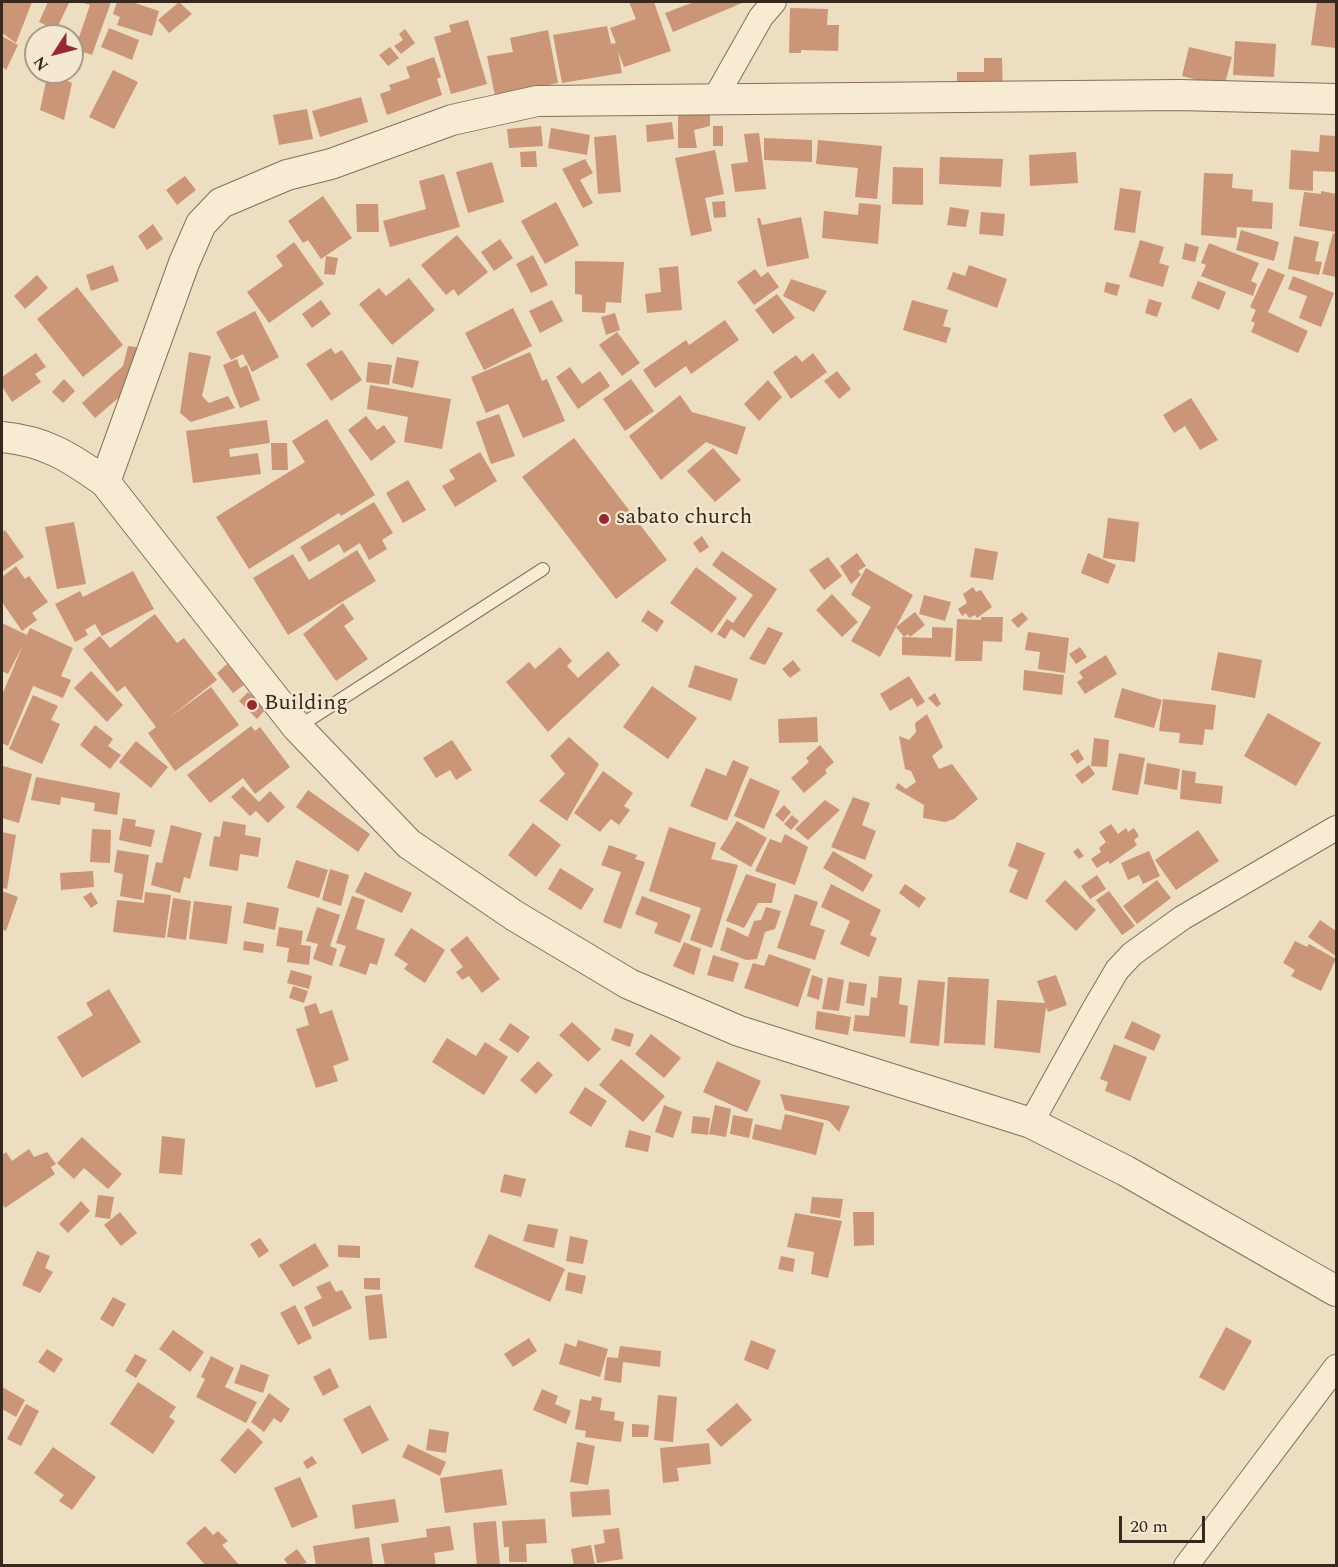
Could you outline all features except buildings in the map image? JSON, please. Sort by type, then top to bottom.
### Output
[{"type":"street","points":[[714,100],[756,25],[774,2]]},
{"type":"street","points":[[105,482],[184,264],[201,224],[221,203],[287,175],[331,164],[452,120],[537,101],[1179,94],[1336,99]]},
{"type":"street","points":[[2,437],[26,439],[66,454],[105,482],[297,727],[409,844],[515,916],[629,984],[739,1031],[1031,1123],[1126,1171],[1336,1291]]},
{"type":"street","points":[[1031,1123],[1117,970],[1132,954],[1182,918],[1336,828]]},
{"type":"street","points":[[1186,1566],[1336,1367]]},
{"type":"lane","points":[[297,727],[543,569]]},
{"type":"place","name":"sabato church","points":[[604,519]]},
{"type":"place","name":"Building","points":[[252,705]]}]
